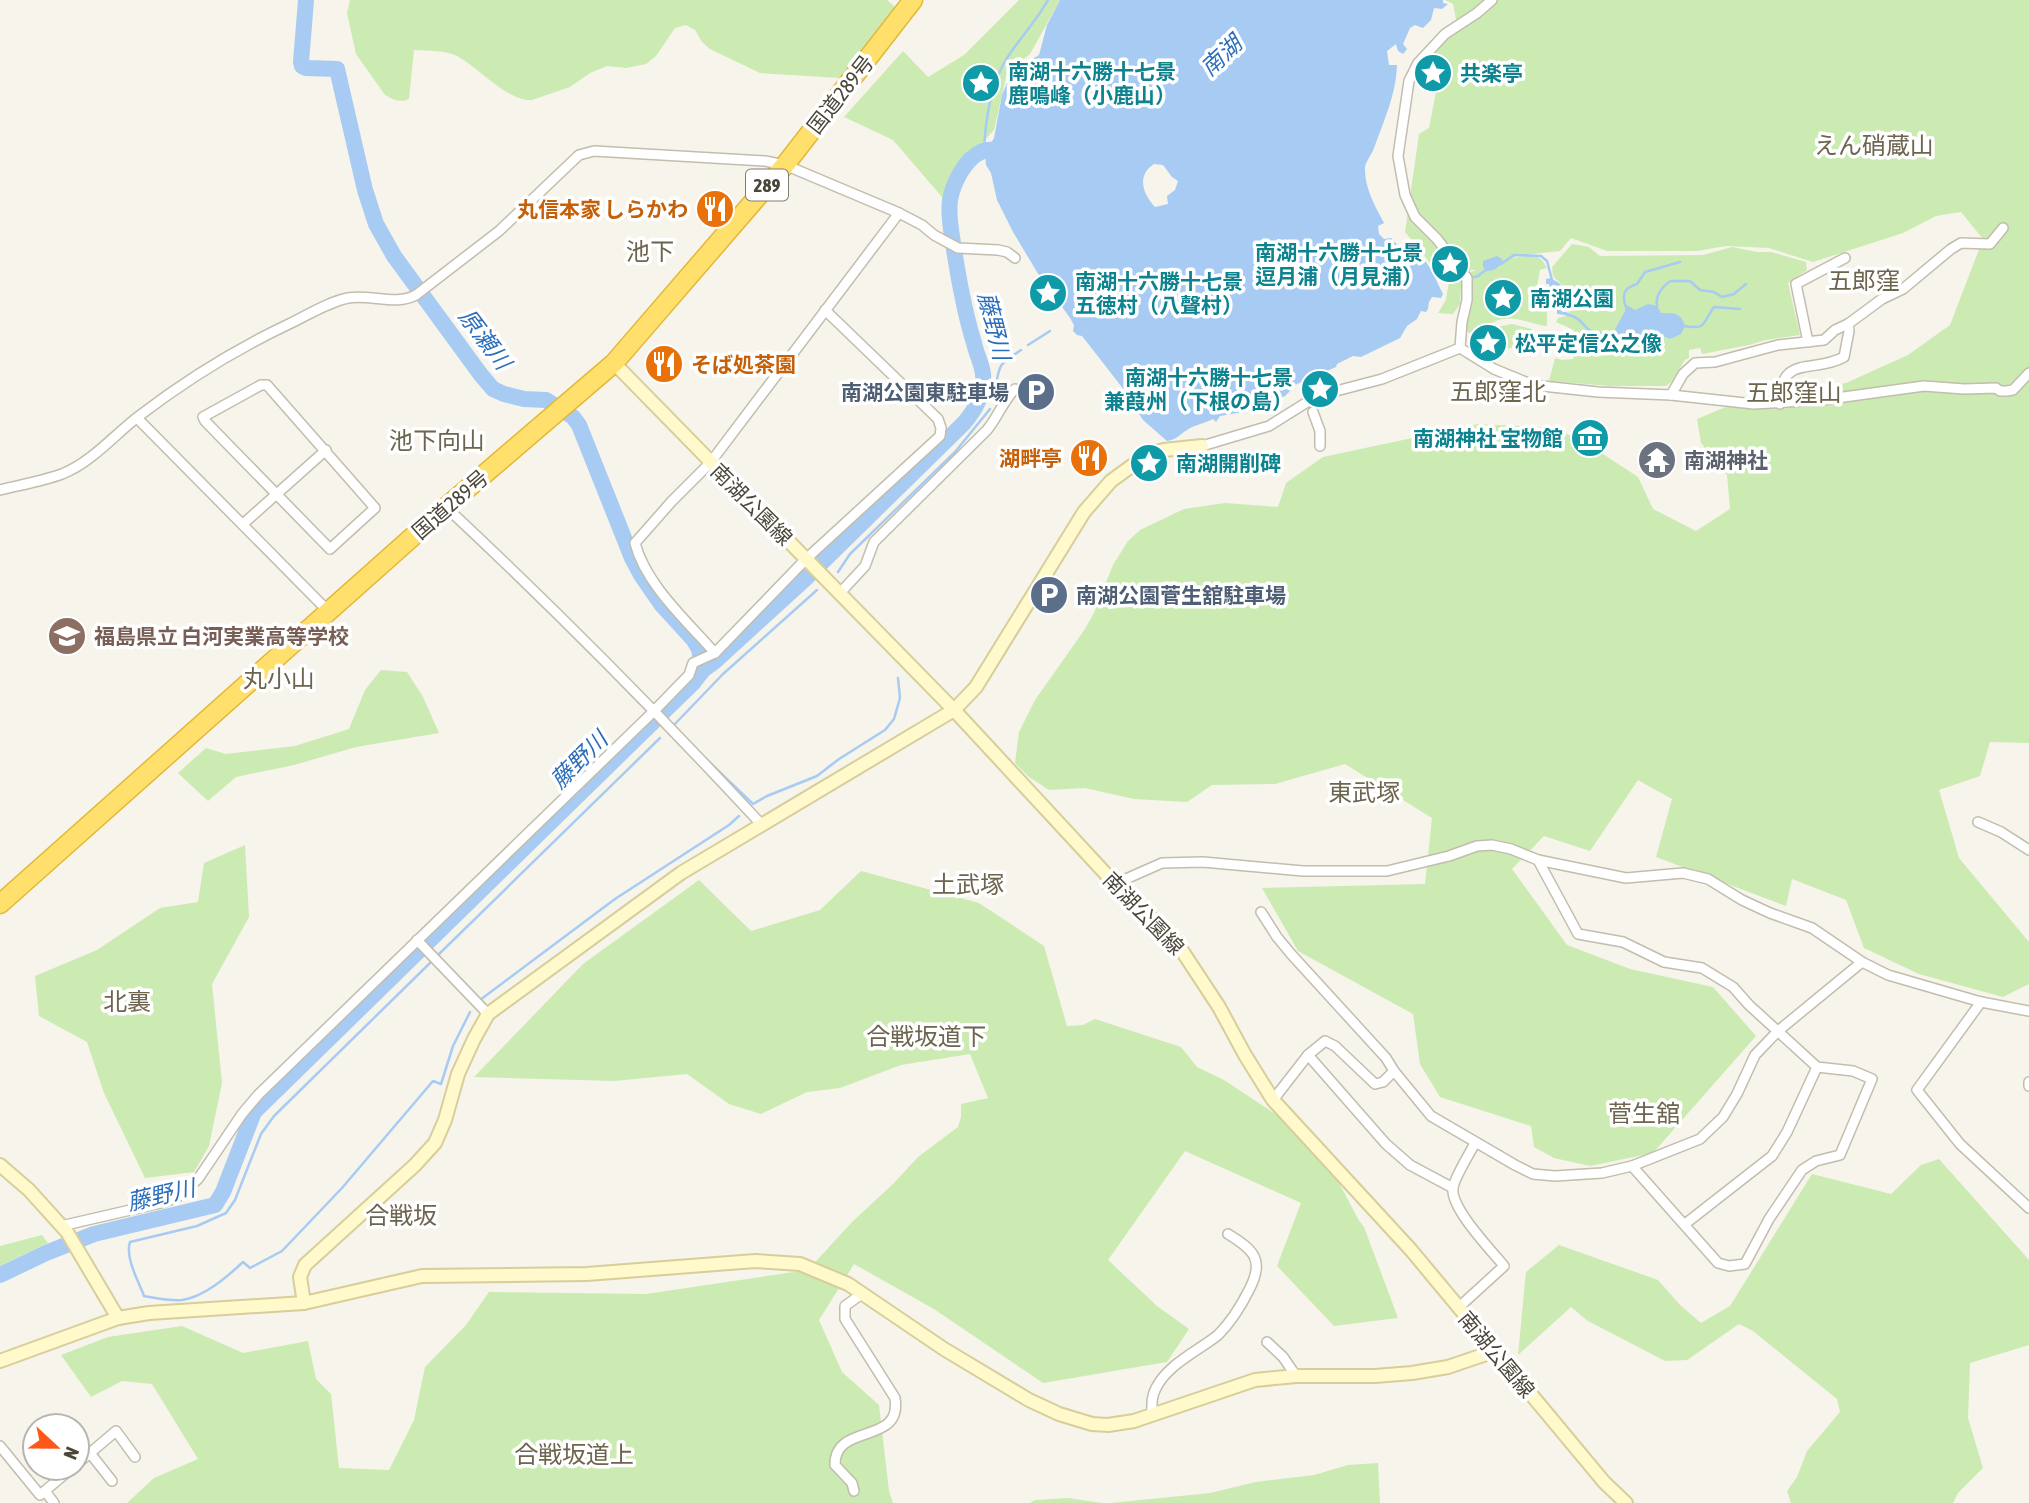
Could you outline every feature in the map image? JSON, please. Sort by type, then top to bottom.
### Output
[{"type":"highway","name":"国道289号","points":[[0,904],[446,507],[614,363],[785,164],[913,0]]},
{"type":"street","points":[[1460,348],[1467,300],[1467,278],[1437,239],[1415,217],[1405,195],[1398,156],[1409,81],[1418,63],[1445,34],[1492,0]]},
{"type":"street","points":[[0,490],[63,474],[89,459],[136,418],[190,378],[333,303],[366,298],[408,299],[420,293],[499,230],[579,155],[594,150],[785,164],[899,213],[954,246],[998,250],[1015,258]]},
{"type":"street","points":[[710,656],[650,579],[639,561],[635,543],[710,463],[899,213]]},
{"type":"street","points":[[1671,395],[1683,374],[1695,363],[1715,362],[1778,345],[1824,340],[1882,299],[1903,289],[1951,249],[1961,243],[1990,244],[2003,229]]},
{"type":"street","points":[[1808,342],[1796,284],[1845,258]]},
{"type":"street","points":[[64,1229],[165,1202],[186,1191],[198,1179],[258,1095],[653,712],[689,675],[695,660],[710,656],[806,559],[940,436],[938,419],[825,310]]},
{"type":"street","points":[[1780,404],[1780,389],[1784,378],[1792,370],[1833,363],[1844,357],[1849,331],[1847,324]]},
{"type":"street","points":[[1460,348],[1494,369],[1533,385],[1754,404],[1822,400],[1924,386],[1996,388],[2006,391],[2013,390],[2029,373]]},
{"type":"street","points":[[304,1303],[300,1278],[305,1265],[415,1165],[435,1143],[445,1120],[458,1074],[488,1014],[681,873],[954,710],[976,687],[1084,512],[1111,481],[1148,454],[1202,446],[1269,426],[1317,396],[1382,379],[1460,348]]},
{"type":"street","name":"南湖公園線","points":[[614,363],[954,710],[1117,886],[1175,940],[1219,1007],[1273,1100],[1411,1250],[1604,1482],[1626,1503]]},
{"type":"street","points":[[267,385],[326,450],[375,508],[330,549],[203,417],[267,385]]},
{"type":"street","points":[[840,593],[865,566],[874,542],[987,430],[1015,389]]},
{"type":"street","points":[[1313,412],[1320,430],[1320,446]]},
{"type":"street","points":[[136,418],[329,612]]},
{"type":"street","points":[[243,524],[326,450]]},
{"type":"street","points":[[446,507],[513,570],[761,824]]},
{"type":"street","points":[[1978,822],[2001,832],[2029,850]]},
{"type":"street","points":[[1117,886],[1128,878],[1162,863],[1203,862],[1303,871],[1387,871],[1449,856],[1477,846],[1492,845],[1538,860],[1626,878],[1683,873],[1708,879],[1742,900],[1812,928],[1862,962],[1888,975],[1981,1002],[2029,1011]]},
{"type":"street","points":[[1538,860],[1578,934],[1623,942],[1664,962],[1702,968],[1733,987],[1749,1005],[1818,1067],[1853,1071],[1872,1079],[1840,1155],[1816,1161],[1802,1170],[1769,1219],[1745,1264],[1729,1266],[1718,1263],[1632,1166]]},
{"type":"street","points":[[1261,912],[1277,937],[1386,1058],[1431,1116],[1533,1174],[1555,1176],[1602,1173],[1632,1166],[1700,1139],[1723,1117],[1755,1055],[1778,1031],[1862,962]]},
{"type":"street","points":[[417,940],[488,1014]]},
{"type":"street","points":[[1981,1002],[1917,1090],[1960,1144],[2029,1208]]},
{"type":"street","points":[[1273,1100],[1308,1055],[1325,1041],[1335,1046],[1375,1084],[1383,1082],[1394,1071]]},
{"type":"street","points":[[1308,1055],[1385,1144],[1410,1164],[1453,1188]]},
{"type":"street","points":[[1685,1224],[1772,1156],[1787,1132],[1818,1067]]},
{"type":"street","points":[[1458,1308],[1504,1266],[1459,1209],[1454,1197],[1453,1188],[1475,1143]]},
{"type":"street","points":[[0,1165],[29,1190],[64,1229],[118,1318]]},
{"type":"street","points":[[1153,1415],[1154,1390],[1160,1382],[1170,1370],[1218,1334],[1232,1319],[1253,1282],[1258,1266],[1256,1260],[1247,1247],[1228,1234]]},
{"type":"street","points":[[0,1361],[118,1318],[149,1313],[304,1303],[422,1276],[587,1274],[755,1261],[800,1264],[848,1284],[944,1349],[1029,1401],[1092,1424],[1108,1425],[1134,1421],[1255,1380],[1296,1376],[1412,1373],[1448,1367],[1495,1351]]},
{"type":"street","points":[[854,1491],[852,1483],[835,1465],[837,1453],[841,1446],[856,1437],[885,1427],[893,1421],[897,1410],[895,1398],[845,1319],[845,1306],[863,1293]]},
{"type":"street","points":[[1267,1342],[1283,1357],[1296,1376]]},
{"type":"street","points":[[91,1452],[116,1431],[135,1457]]},
{"type":"street","points":[[2,1451],[40,1495],[56,1482]]},
{"type":"street","points":[[91,1454],[112,1481]]},
{"type":"street","points":[[45,1491],[54,1503]]},
{"type":"green space","points":[[350,0],[887,0],[895,7],[840,78],[760,73],[710,49],[695,30],[686,25],[675,28],[656,56],[646,64],[626,68],[607,66],[590,73],[570,87],[532,100],[513,96],[453,54],[414,50],[409,99],[400,101],[385,95],[356,54],[347,13]]},
{"type":"green space","points":[[1019,0],[1060,0],[1030,54],[1007,73],[994,130],[965,162],[948,204],[893,140],[844,117],[903,51],[928,77],[964,55]]},
{"type":"green space","points":[[1445,0],[2029,0],[2029,743],[1990,742],[1980,776],[1939,790],[1959,858],[2029,942],[2029,984],[2003,997],[1919,974],[1864,948],[1846,900],[1792,879],[1786,906],[1656,857],[1672,799],[1638,780],[1590,851],[1544,836],[1512,869],[1567,945],[1630,969],[1713,987],[1756,1036],[1653,1153],[1590,1166],[1554,1158],[1534,1147],[1531,1126],[1440,1097],[1420,1064],[1413,1014],[1298,951],[1262,888],[1425,884],[1432,818],[1345,764],[1275,784],[1212,785],[1187,802],[1134,799],[1085,788],[1049,790],[1029,777],[1015,763],[1019,732],[1035,700],[1085,629],[1113,565],[1128,541],[1140,530],[1184,509],[1225,503],[1278,507],[1286,483],[1323,457],[1478,424],[1555,428],[1591,446],[1638,477],[1653,509],[1696,531],[1730,509],[1727,475],[1701,443],[1697,419],[1745,399],[1846,383],[1908,355],[1950,325],[1983,239],[1961,212],[1936,216],[1903,233],[1813,262],[1769,248],[1726,246],[1697,251],[1607,251],[1571,238],[1560,251],[1516,256],[1513,258],[1529,255],[1537,257],[1547,268],[1540,270],[1536,292],[1542,293],[1541,307],[1547,308],[1547,326],[1507,319],[1491,323],[1474,335],[1464,330],[1472,286],[1471,272],[1476,270],[1471,270],[1461,287],[1460,304],[1453,314],[1438,313],[1446,300],[1449,281],[1438,273],[1405,232],[1419,134],[1429,128],[1436,92],[1434,84],[1440,67],[1428,61],[1433,49],[1458,29],[1453,4]]},
{"type":"green space","points":[[1572,244],[1589,247],[1600,256],[1703,255],[1732,247],[1771,252],[1806,262],[1807,270],[1788,283],[1800,335],[1702,354],[1700,348],[1689,350],[1689,358],[1666,386],[1611,386],[1549,381],[1555,358],[1573,359],[1576,349],[1570,344],[1574,330],[1556,322],[1558,318],[1570,315],[1564,305],[1564,287],[1553,276],[1552,267]]},
{"type":"green space","points":[[1512,324],[1532,329],[1532,341],[1526,351],[1511,348],[1490,351],[1476,342],[1493,328]]},
{"type":"green space","points":[[381,670],[407,672],[423,697],[439,733],[356,747],[294,765],[236,777],[208,801],[178,773],[206,748],[226,754],[295,746],[349,729],[365,690]]},
{"type":"green space","points":[[245,845],[249,917],[212,984],[222,1083],[209,1146],[194,1172],[145,1178],[104,1093],[87,1042],[39,1016],[35,976],[97,950],[160,908],[198,902],[204,863]]},
{"type":"green space","points":[[861,871],[979,903],[1044,946],[1067,1026],[1083,1025],[1095,1019],[1181,1047],[1197,1067],[1224,1080],[1301,1131],[1323,1152],[1364,1227],[1398,1318],[1334,1326],[1277,1266],[1301,1203],[1185,1151],[1108,1260],[1157,1306],[1189,1329],[1167,1362],[1043,1383],[934,1309],[854,1264],[819,1320],[842,1372],[879,1405],[889,1491],[893,1503],[127,1503],[154,1478],[198,1459],[152,1384],[122,1381],[91,1397],[61,1355],[108,1337],[182,1326],[243,1353],[308,1341],[316,1379],[331,1394],[339,1468],[389,1470],[414,1420],[425,1367],[466,1325],[489,1292],[646,1294],[808,1270],[918,1157],[958,1127],[961,1104],[988,1098],[970,1054],[901,1065],[840,1088],[807,1092],[761,1114],[729,1104],[687,1074],[614,1081],[474,1077],[583,964],[699,880],[751,931],[820,910]]},
{"type":"green space","points":[[1939,1159],[2029,1260],[2029,1345],[1970,1363],[1968,1418],[1983,1468],[1958,1493],[1953,1503],[1791,1503],[1787,1491],[1797,1477],[1807,1451],[1840,1412],[1837,1399],[1753,1331],[1739,1324],[1687,1360],[1665,1361],[1588,1321],[1571,1307],[1518,1355],[1526,1272],[1559,1245],[1658,1280],[1680,1305],[1701,1323],[1730,1306],[1812,1174],[1891,1194],[1921,1165]]},
{"type":"green space","points":[[42,1235],[48,1243],[0,1266],[0,1246]]},
{"type":"green space","points":[[1378,1463],[1380,1503],[1111,1503],[1210,1493],[1256,1482],[1314,1475],[1348,1465]]},
{"type":"green space","points":[[1068,1498],[1102,1503],[1030,1503],[1035,1500]]},
{"type":"water","name":"南湖","points":[[1060,0],[1443,0],[1443,3],[1448,4],[1442,9],[1434,8],[1431,20],[1423,28],[1415,25],[1410,28],[1403,44],[1407,49],[1403,54],[1398,51],[1396,44],[1387,51],[1389,65],[1397,65],[1394,87],[1365,167],[1368,189],[1384,223],[1378,226],[1379,234],[1384,239],[1391,238],[1400,248],[1408,248],[1422,257],[1443,294],[1441,298],[1432,297],[1426,312],[1421,311],[1400,338],[1361,357],[1353,356],[1336,367],[1297,384],[1285,396],[1266,405],[1254,403],[1244,408],[1243,412],[1220,416],[1216,422],[1213,419],[1196,425],[1167,441],[1143,420],[1086,341],[1073,331],[1074,325],[1070,318],[1013,232],[997,200],[991,173],[986,165],[985,153],[994,138],[1002,95],[1012,71],[1039,55],[1047,25]],"holes":[[[1154,164],[1163,165],[1178,181],[1175,190],[1167,196],[1168,204],[1155,207],[1147,196],[1143,179]]]},
{"type":"water","points":[[1497,256],[1503,263],[1494,270],[1487,271],[1483,267],[1483,261]]},
{"type":"water","points":[[1551,278],[1563,288],[1564,293],[1559,297],[1562,298],[1562,309],[1568,313],[1565,315],[1557,314],[1553,291],[1550,290],[1549,284],[1546,284],[1546,279]]},
{"type":"water","points":[[1625,304],[1635,310],[1648,304],[1657,306],[1661,313],[1679,316],[1685,326],[1681,334],[1670,339],[1649,330],[1636,345],[1630,345],[1631,354],[1619,351],[1614,331],[1625,311]]},
{"type":"waterway","name":"原瀬川","points":[[306,0],[302,66],[337,69],[365,190],[376,224],[394,256],[493,389],[524,399],[546,400],[573,417],[579,425],[632,558],[661,604],[693,639],[699,649],[703,670]]},
{"type":"waterway","points":[[979,153],[984,148],[989,104],[999,73],[1048,0]]},
{"type":"waterway","name":"藤野川","points":[[0,1275],[94,1234],[215,1205],[223,1192],[254,1112],[693,683],[703,670],[805,579],[964,423],[979,400],[983,388],[983,374],[959,281],[950,222],[950,200],[961,172],[975,155],[987,150],[1008,150]]},
{"type":"waterway","points":[[1501,264],[1514,255],[1541,256],[1547,261],[1552,280]]},
{"type":"waterway","points":[[1625,305],[1625,291],[1637,284],[1645,272],[1680,262]]},
{"type":"waterway","points":[[1474,277],[1488,268]]},
{"type":"waterway","points":[[1434,274],[1457,275]]},
{"type":"waterway","points":[[1657,306],[1660,292],[1671,281],[1690,281],[1700,290],[1714,292],[1722,297],[1734,294],[1746,284]]},
{"type":"waterway","points":[[1683,326],[1701,326],[1714,307],[1740,309]]},
{"type":"waterway","points":[[1565,314],[1573,316],[1595,333],[1616,333]]},
{"type":"waterway","points":[[1028,345],[1050,331]]},
{"type":"waterway","points":[[994,395],[1002,364],[1021,350]]},
{"type":"waterway","points":[[838,572],[850,554],[955,452],[990,409]]},
{"type":"waterway","points":[[672,727],[723,674],[817,590]]},
{"type":"waterway","points":[[706,759],[753,804],[817,776],[885,730],[894,719],[900,698],[898,678]]},
{"type":"waterway","points":[[437,956],[660,738]]},
{"type":"waterway","points":[[480,1000],[615,899],[739,816]]},
{"type":"waterway","points":[[430,963],[274,1116],[261,1134],[235,1200],[226,1213],[197,1226],[130,1242],[129,1255],[144,1296],[173,1300],[190,1298],[215,1286],[243,1262],[250,1268],[282,1251],[342,1188],[433,1081],[441,1084],[453,1046],[470,1012]]},
{"type":"place","name":"共楽亭","points":[[1433,73]]},
{"type":"place","name":"南湖十六勝十七景 鹿鳴峰（小鹿山）","points":[[981,83]]},
{"type":"place","name":"丸信本家 しらかわ","points":[[715,209]]},
{"type":"place","name":"南湖十六勝十七景 逗月浦（月見浦）","points":[[1450,264]]},
{"type":"place","name":"南湖十六勝十七景 五徳村（八聲村）","points":[[1048,293]]},
{"type":"place","name":"南湖公園","points":[[1503,298]]},
{"type":"place","name":"松平定信公之像","points":[[1488,343]]},
{"type":"place","name":"そば処茶園","points":[[664,364]]},
{"type":"place","name":"南湖十六勝十七景 兼葭州（下根の島）","points":[[1320,389]]},
{"type":"place","name":"南湖公園東駐車場","points":[[1036,392]]},
{"type":"place","name":"南湖神社 宝物館","points":[[1590,438]]},
{"type":"place","name":"湖畔亭","points":[[1089,458]]},
{"type":"place","name":"南湖神社","points":[[1657,460]]},
{"type":"place","name":"南湖開削碑","points":[[1149,463]]},
{"type":"place","name":"南湖公園菅生舘駐車場","points":[[1049,595]]},
{"type":"place","name":"福島県立 白河実業高等学校","points":[[67,636]]},
{"type":"district","name":"えん硝蔵山","points":[[1874,145]]},
{"type":"district","name":"池下","points":[[650,251]]},
{"type":"district","name":"五郎窪","points":[[1864,280]]},
{"type":"district","name":"五郎窪北","points":[[1498,391]]},
{"type":"district","name":"五郎窪山","points":[[1794,392]]},
{"type":"district","name":"池下向山","points":[[437,440]]},
{"type":"district","name":"丸小山","points":[[279,678]]},
{"type":"district","name":"東武塚","points":[[1364,792]]},
{"type":"district","name":"土武塚","points":[[968,884]]},
{"type":"district","name":"北裏","points":[[127,1001]]},
{"type":"district","name":"合戦坂道下","points":[[926,1036]]},
{"type":"district","name":"菅生舘","points":[[1644,1113]]},
{"type":"district","name":"合戦坂","points":[[401,1215]]},
{"type":"district","name":"合戦坂道上","points":[[574,1454]]}]
